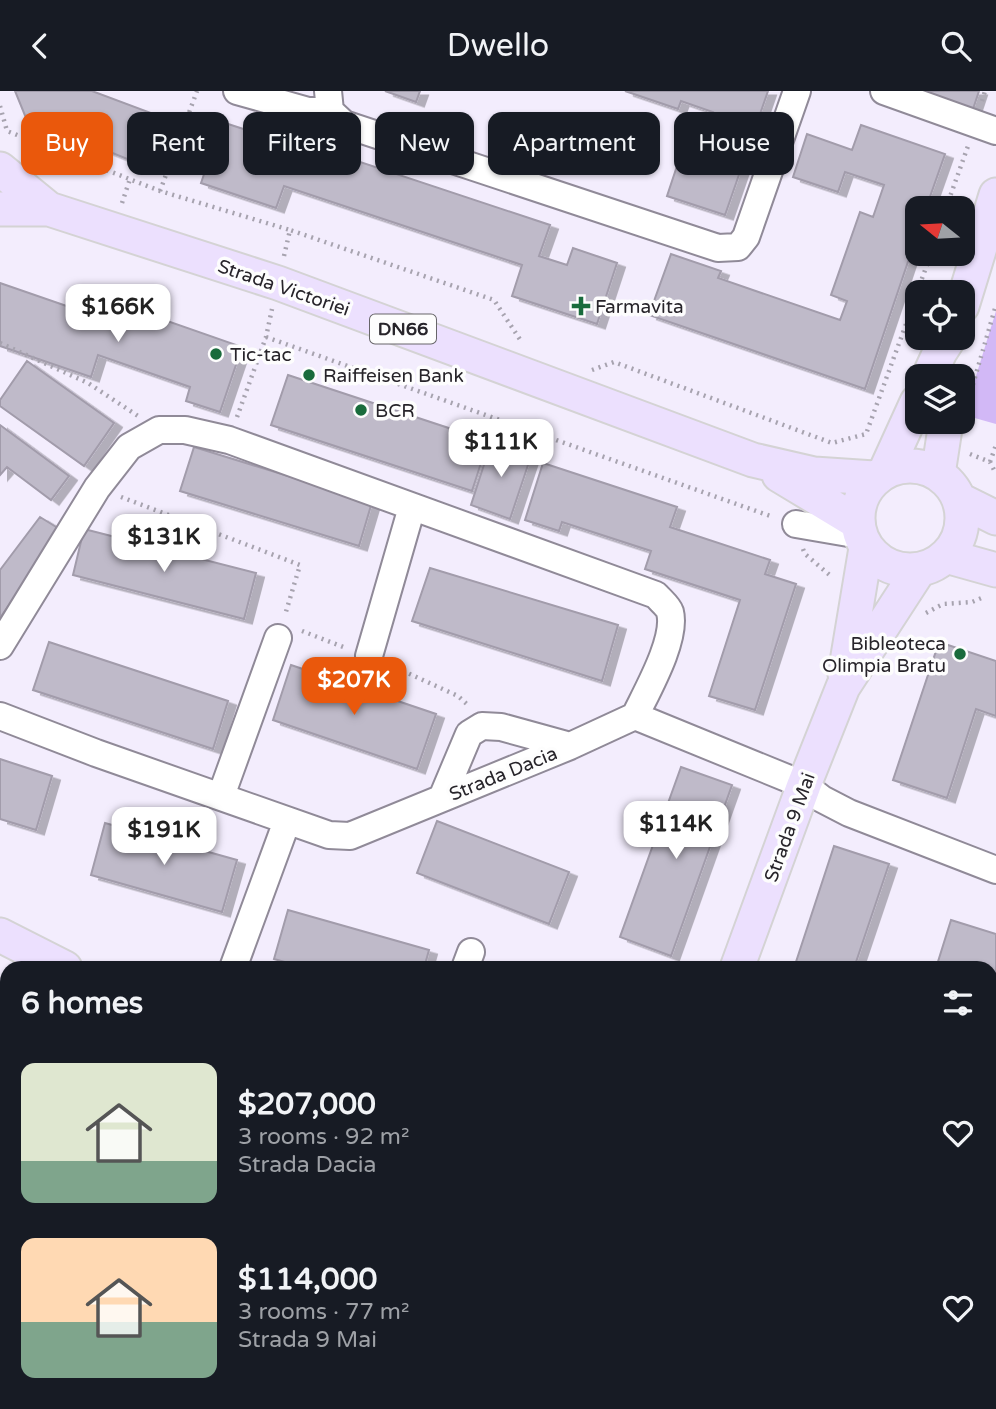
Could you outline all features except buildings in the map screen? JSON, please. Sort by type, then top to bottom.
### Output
[{"type":"main road","name":"Strada Victoriei","points":[[0,169],[49,209]]},
{"type":"main road","points":[[970,280],[996,195]]},
{"type":"main road","name":"Strada Victoriei","points":[[0,209],[49,209],[278,283],[753,460],[814,474],[880,474],[913,467],[938,474]]},
{"type":"main road","points":[[861,535],[857,510],[860,498],[866,487],[880,474],[905,425]]},
{"type":"main road","points":[[933,563],[956,544],[961,530],[963,515],[960,500],[953,487],[938,474],[950,434]]},
{"type":"main road","name":"Strada Victoriei","points":[[753,460],[861,535],[876,559],[904,570],[933,563],[995,582]]},
{"type":"main road","points":[[960,500],[996,518]]},
{"type":"main road","name":"Strada 9 Mai","points":[[843,687],[861,535]]},
{"type":"main road","name":"Strada 9 Mai","points":[[740,961],[843,687],[933,563]]},
{"type":"main road","points":[[0,935],[51,961]]},
{"type":"street","points":[[237,91],[308,111],[329,101],[344,124],[718,248],[738,247],[746,237],[797,91]]},
{"type":"street","points":[[884,91],[986,127]]},
{"type":"street","points":[[0,646],[97,488],[129,447],[159,430],[185,430],[229,440],[656,595],[669,610],[671,631],[659,665],[635,716],[804,785],[822,799],[849,813],[996,870]]},
{"type":"street","points":[[369,656],[412,507]]},
{"type":"street","points":[[796,524],[861,535]]},
{"type":"street","points":[[221,796],[285,630]]},
{"type":"street","name":"Strada Dacia","points":[[0,716],[287,821],[329,835],[350,836],[635,716]]},
{"type":"street","points":[[442,798],[469,734],[482,726],[501,727],[570,745]]},
{"type":"street","points":[[236,961],[287,821]]},
{"type":"path","points":[[160,191],[197,91]]},
{"type":"path","points":[[0,106],[6,131],[160,191],[290,230],[494,300],[524,346]]},
{"type":"path","points":[[953,196],[986,127]]},
{"type":"path","points":[[278,283],[290,230]]},
{"type":"path","points":[[975,364],[996,305]]},
{"type":"path","points":[[588,372],[614,362],[832,443],[866,434],[905,326]]},
{"type":"path","points":[[229,440],[266,337],[796,524],[804,554],[839,583]]},
{"type":"path","points":[[0,343],[89,383],[159,430]]},
{"type":"path","points":[[990,462],[996,445]]},
{"type":"path","points":[[966,453],[990,462],[996,474]]},
{"type":"path","points":[[97,488],[300,565],[285,630],[369,656],[458,696],[468,704],[482,726]]},
{"type":"path","points":[[925,614],[943,604],[972,602],[995,582]]},
{"type":"shaded area","points":[[996,311],[996,424],[975,418],[975,379]]},
{"type":"place","name":"Farmavita","points":[[581,306]]},
{"type":"place","name":"Tic-tac","points":[[216,354]]},
{"type":"place","name":"Raiffeisen Bank","points":[[309,375]]},
{"type":"place","name":"BCR","points":[[361,410]]},
{"type":"place","name":"Bibleoteca Olimpia Bratu","points":[[960,654]]}]
